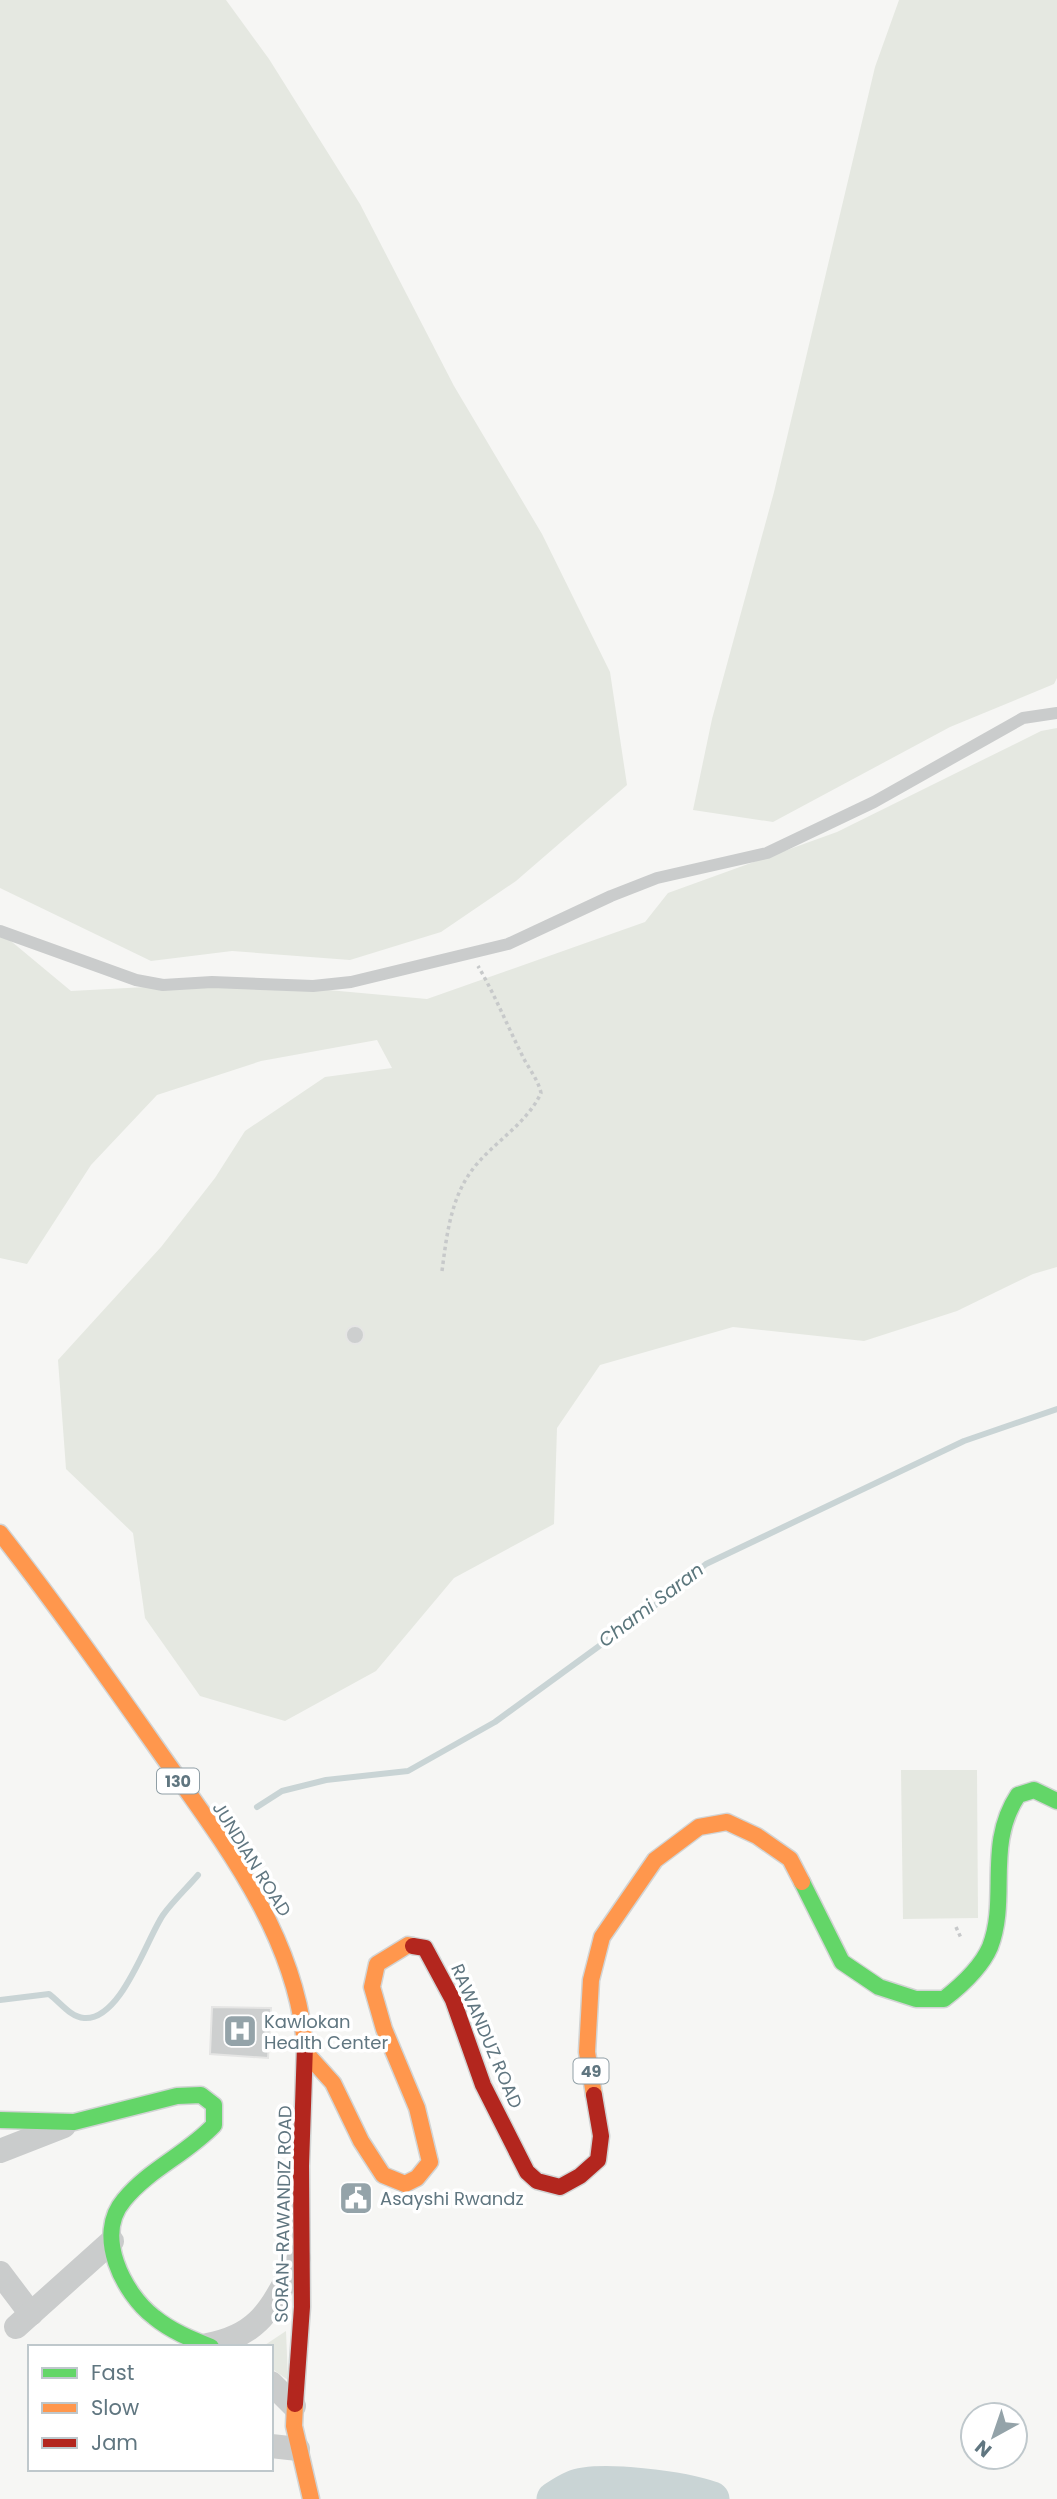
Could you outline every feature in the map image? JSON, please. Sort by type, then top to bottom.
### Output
[{"type":"main road","name":"JUNDIAN ROAD","points":[[4,1547],[58,1607],[255,1895],[271,1923],[293,1976],[302,2009],[306,2053]]},
{"type":"main road","name":"RAWANDUZ ROAD","points":[[306,2053],[333,2083],[361,2141],[383,2175],[405,2184],[417,2178],[430,2162],[425,2134],[384,2029],[372,1987],[377,1964],[408,1945],[425,1948],[453,2000],[484,2085],[527,2172],[537,2181],[559,2187],[580,2176],[598,2160],[601,2136],[587,2052],[591,1980],[602,1937],[655,1860],[676,1841],[699,1827],[727,1822],[757,1836],[790,1859],[842,1962],[879,1987],[916,1999],[944,1999],[973,1973],[993,1938],[1003,1815],[1014,1796],[1028,1789],[1044,1791],[1057,1801]]},
{"type":"main road","name":"SORAN-RAWANDIZ ROAD","points":[[306,2053],[301,2166],[303,2251],[300,2351],[294,2406],[298,2449],[311,2499]]},
{"type":"main road","points":[[0,2120],[74,2122],[177,2096],[201,2095],[214,2105],[214,2124],[200,2142],[135,2188],[115,2211],[112,2241],[124,2281],[146,2310],[174,2331],[207,2345]]},
{"type":"street","points":[[0,2151],[74,2122]]},
{"type":"street","points":[[0,2273],[24,2320],[112,2241]]},
{"type":"street","points":[[212,2345],[240,2337],[261,2320],[303,2251]]},
{"type":"street","points":[[273,2386],[294,2406]]},
{"type":"street","points":[[273,2446],[298,2449]]},
{"type":"lane","points":[[0,931],[64,951],[136,980],[163,985],[212,982],[313,986],[351,982],[472,955],[556,925],[611,896],[657,878],[767,853],[874,802],[1023,719],[1057,713]]},
{"type":"path","points":[[442,1271],[449,1219],[461,1189],[475,1166],[524,1118],[541,1093],[495,993],[472,955]]},
{"type":"shaded area","points":[[0,0],[226,0],[269,59],[360,204],[454,386],[542,534],[610,672],[627,785],[516,881],[441,932],[350,960],[232,951],[151,961],[0,888]]},
{"type":"shaded area","points":[[899,0],[1057,0],[1057,678],[1054,684],[950,727],[773,822],[693,810],[712,719],[774,492],[875,67]]},
{"type":"shaded area","points":[[1057,728],[1057,1267],[1033,1274],[957,1311],[864,1341],[733,1327],[600,1365],[557,1428],[554,1524],[454,1578],[376,1671],[285,1721],[200,1696],[145,1618],[133,1533],[66,1469],[58,1360],[161,1247],[215,1178],[245,1131],[325,1077],[392,1068],[377,1040],[261,1061],[157,1095],[91,1165],[27,1264],[0,1258],[0,932],[71,991],[240,982],[427,999],[645,922],[668,893],[837,832],[1041,731]]},
{"type":"shaded area","points":[[901,1770],[977,1770],[978,1918],[903,1919]]},
{"type":"shaded area","points":[[286,2331],[288,2380],[273,2369],[273,2345],[265,2345]]},
{"type":"building","points":[[351,1326],[359,1326],[364,1335],[362,1342],[351,1344],[346,1339],[346,1331]]},
{"type":"building","name":"Kawlokan Health Center","points":[[212,2007],[271,2008],[268,2058],[210,2054]]},
{"type":"waterway","name":"Chami Saran","points":[[257,1807],[282,1791],[326,1780],[408,1771],[495,1722],[661,1601],[706,1564],[964,1441],[1057,1409]]},
{"type":"waterway","name":"Chami Saran","points":[[0,2000],[49,1994],[65,2009],[84,2018],[97,2015],[110,2007],[131,1977],[163,1915],[198,1875]]},
{"type":"waterway","points":[[554,2499],[573,2488],[601,2484],[663,2488],[712,2499]]},
{"type":"traffic: fast","points":[[802,1882],[842,1962],[879,1987],[916,1999],[944,1999],[970,1976],[990,1947],[998,1910],[1002,1833],[1018,1795],[1034,1790],[1057,1801]]},
{"type":"traffic: fast","points":[[0,2120],[74,2122],[177,2096],[201,2095],[214,2105],[214,2125],[134,2189],[115,2214],[112,2230],[116,2263],[132,2294],[143,2307],[167,2326],[206,2345]]},
{"type":"traffic: slow","points":[[0,1533],[116,1691],[250,1886],[270,1923],[286,1962],[298,2003],[305,2045]]},
{"type":"traffic: slow","points":[[594,2095],[587,2052],[591,1980],[602,1937],[655,1860],[699,1827],[727,1822],[757,1836],[790,1859],[802,1882]]},
{"type":"traffic: slow","points":[[306,2053],[333,2083],[361,2141],[383,2175],[405,2184],[417,2178],[430,2162],[417,2108],[384,2029],[372,1987],[377,1964],[408,1945],[413,1946]]},
{"type":"traffic: slow","points":[[295,2404],[294,2426],[311,2499]]},
{"type":"traffic: jam","points":[[413,1946],[425,1948],[453,2000],[483,2085],[527,2172],[537,2181],[560,2187],[580,2176],[598,2160],[601,2136],[594,2095]]},
{"type":"traffic: jam","points":[[295,2404],[302,2307],[301,2166],[305,2045]]},
{"type":"place","name":"Kawlokan Health Center","points":[[240,2031]]},
{"type":"place","name":"Asayshi Rwandz","points":[[356,2198]]}]
